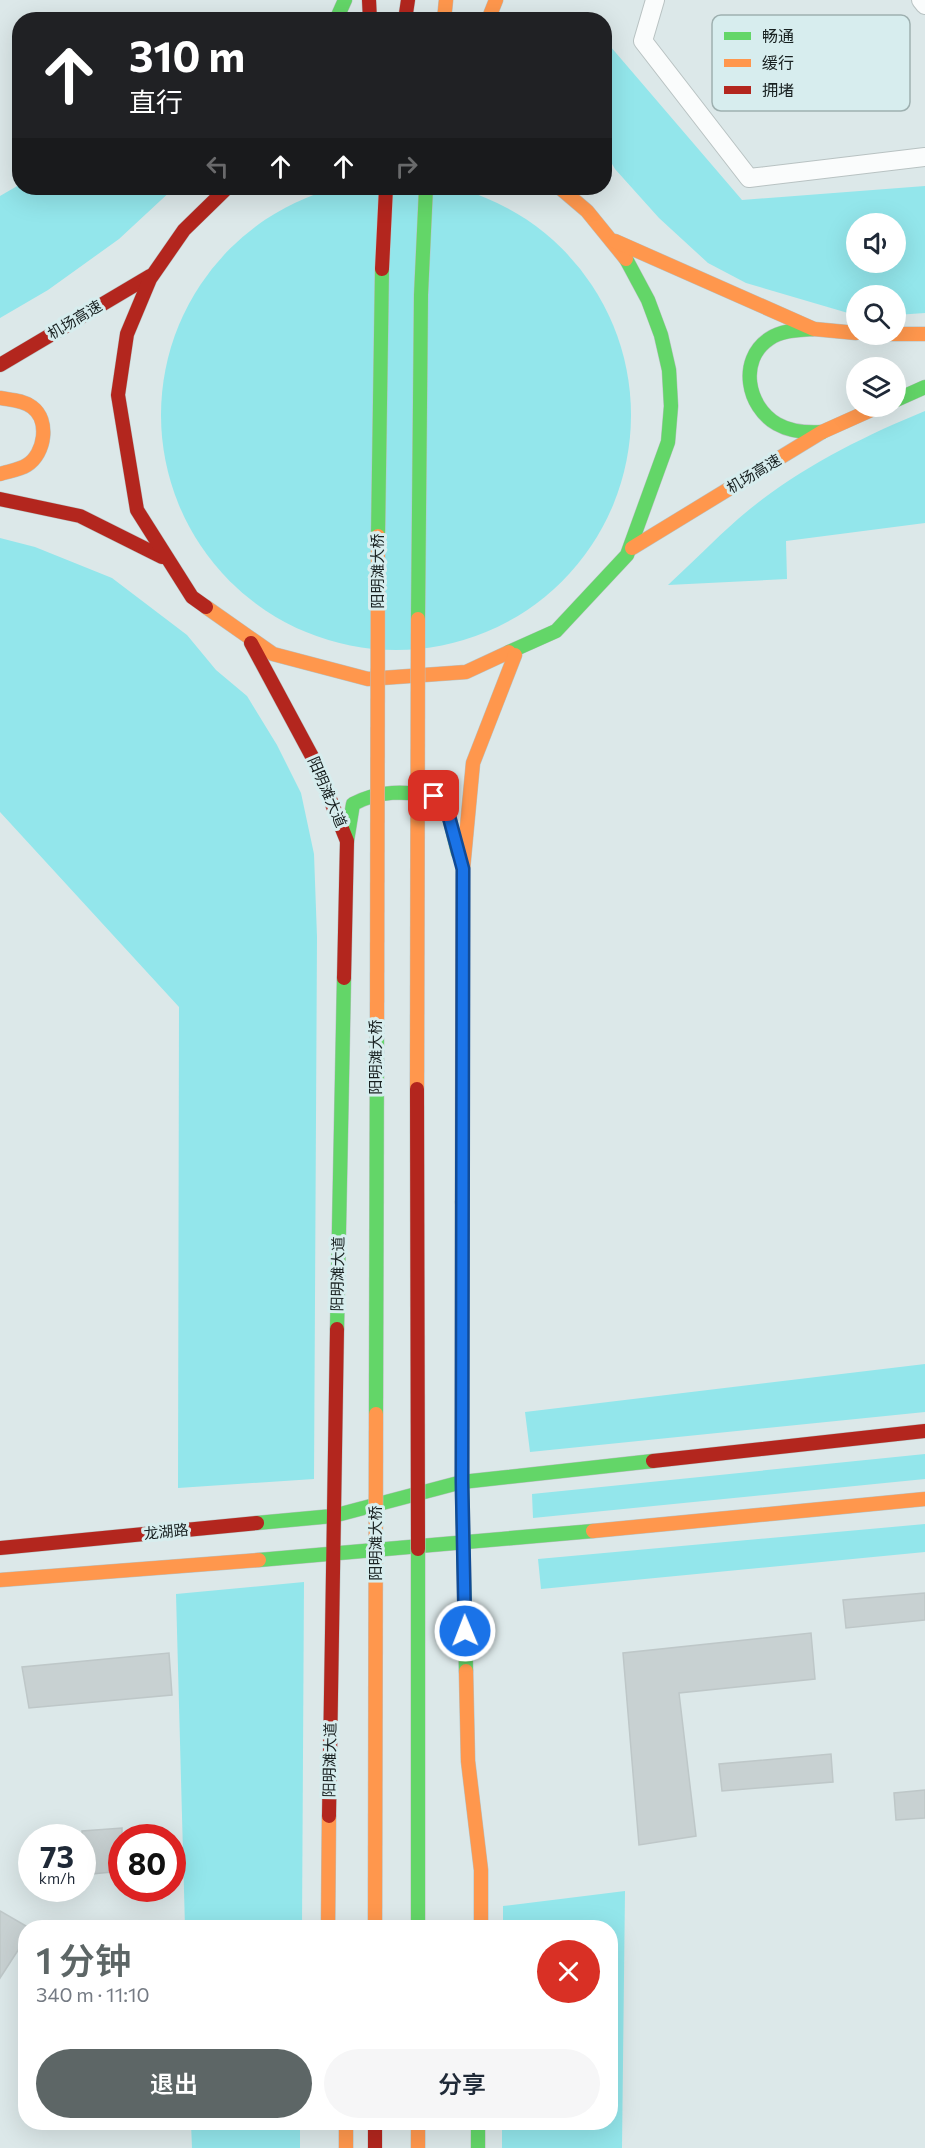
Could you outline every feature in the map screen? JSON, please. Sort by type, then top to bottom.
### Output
[{"type":"main road","points":[[214,195],[173,240],[150,276],[135,309],[124,345],[118,381],[117,418],[130,491],[144,525],[162,557],[202,605],[252,643],[292,663],[336,676],[382,682],[439,678],[472,672],[515,655],[550,635],[581,610],[609,581],[632,548],[650,512],[662,473],[669,433],[670,392],[665,352],[654,313],[637,275],[615,241],[575,195]]},
{"type":"main road","points":[[202,208],[218,195]]},
{"type":"main road","name":"阳明滩大桥","points":[[375,1920],[378,539],[381,300],[386,195]]},
{"type":"main road","points":[[418,1920],[417,727],[421,295],[426,195]]},
{"type":"main road","points":[[615,241],[814,329]]},
{"type":"main road","name":"机场高速","points":[[0,364],[150,276]]},
{"type":"main road","points":[[822,432],[793,431],[765,416],[749,386],[750,367],[758,349],[791,331],[814,329],[846,332]]},
{"type":"main road","points":[[906,334],[925,334]]},
{"type":"main road","points":[[906,396],[925,387]]},
{"type":"main road","points":[[0,399],[22,402],[35,409],[44,424],[42,445],[29,464],[0,474]]},
{"type":"main road","name":"机场高速","points":[[632,548],[822,432],[855,417]]},
{"type":"main road","points":[[0,499],[80,516],[162,557]]},
{"type":"main road","name":"阳明滩大道","points":[[252,643],[315,762],[347,841],[332,1552],[328,1920]]},
{"type":"main road","points":[[481,1920],[481,1870],[468,1761],[462,1482],[463,869],[473,763],[515,655]]},
{"type":"main road","points":[[347,841],[353,804],[368,795],[406,791],[434,796],[449,817],[463,869]]},
{"type":"main road","name":"龙湖路","points":[[0,1548],[333,1516],[462,1482],[925,1431]]},
{"type":"main road","points":[[0,1580],[332,1552],[464,1544],[925,1499]]},
{"type":"main road","points":[[331,1659],[344,1800]]},
{"type":"main road","points":[[462,1831],[468,1761]]},
{"type":"main road","points":[[346,2130],[346,2148]]},
{"type":"main road","points":[[375,2130],[375,2148]]},
{"type":"main road","points":[[418,2130],[418,2148]]},
{"type":"main road","points":[[478,2130],[478,2148]]},
{"type":"street","points":[[655,0],[643,41],[749,178],[925,157]]},
{"type":"street","points":[[921,0],[925,5]]},
{"type":"shaded area","points":[[612,48],[742,200],[925,186],[925,313],[906,314],[906,285],[846,285],[846,312],[746,283],[708,263],[659,218],[612,164]]},
{"type":"shaded area","points":[[12,189],[12,195],[166,195],[119,239],[48,290],[0,318],[0,196]]},
{"type":"shaded area","points":[[314,195],[478,195],[527,220],[545,233],[578,266],[603,304],[621,347],[630,392],[630,438],[621,483],[603,526],[578,564],[545,597],[507,622],[464,640],[419,649],[373,649],[328,640],[285,622],[247,597],[214,564],[189,526],[171,483],[162,438],[162,392],[171,347],[189,304],[201,284],[214,266],[247,233],[285,208]]},
{"type":"shaded area","points":[[925,411],[925,523],[786,541],[787,579],[668,585],[738,519],[803,471],[851,445]]},
{"type":"shaded area","points":[[0,538],[35,547],[112,578],[187,635],[216,670],[247,696],[277,745],[301,793],[314,854],[317,937],[314,1479],[178,1488],[179,1007],[0,812]]},
{"type":"shaded area","points":[[925,1364],[925,1412],[530,1452],[525,1412]]},
{"type":"shaded area","points":[[925,1454],[925,1479],[533,1518],[532,1494]]},
{"type":"shaded area","points":[[925,1524],[925,1552],[541,1589],[538,1559]]},
{"type":"shaded area","points":[[304,1582],[302,1920],[185,1920],[186,1824],[182,1824],[176,1594]]},
{"type":"shaded area","points":[[625,1891],[622,2148],[502,2148],[502,2130],[618,2130],[618,1920],[503,1920],[503,1906]]},
{"type":"shaded area","points":[[191,2130],[300,2130],[300,2148],[192,2148]]},
{"type":"building","points":[[925,1593],[925,1620],[846,1628],[843,1600]]},
{"type":"building","points":[[811,1633],[815,1679],[679,1693],[696,1836],[639,1845],[623,1653]]},
{"type":"building","points":[[169,1653],[172,1695],[29,1708],[22,1667]]},
{"type":"building","points":[[831,1754],[833,1782],[722,1791],[719,1764]]},
{"type":"building","points":[[925,1790],[925,1818],[896,1820],[894,1793]]},
{"type":"building","points":[[108,1829],[108,1872],[96,1874],[96,1830]]},
{"type":"building","points":[[0,1911],[18,1921],[18,1950],[0,1978]]},
{"type":"traffic: fast","points":[[340,12],[345,0]]},
{"type":"traffic: fast","points":[[418,619],[421,295],[426,195]]},
{"type":"traffic: fast","points":[[509,652],[556,631],[627,555],[668,442],[671,406],[669,370],[661,335],[648,300],[626,259]]},
{"type":"traffic: fast","points":[[378,536],[382,269]]},
{"type":"traffic: fast","points":[[814,329],[785,332],[769,339],[759,348],[753,359],[750,383],[759,406],[777,424],[799,431],[822,432]]},
{"type":"traffic: fast","points":[[906,396],[925,387]]},
{"type":"traffic: fast","points":[[347,841],[353,804],[382,794],[413,793],[434,796],[449,817],[458,853]]},
{"type":"traffic: fast","points":[[337,1329],[344,978]]},
{"type":"traffic: fast","points":[[376,1414],[377,1021]]},
{"type":"traffic: fast","points":[[462,1202],[462,1482],[466,1671]]},
{"type":"traffic: fast","points":[[257,1523],[333,1516],[462,1482],[653,1461]]},
{"type":"traffic: fast","points":[[259,1560],[593,1531]]},
{"type":"traffic: fast","points":[[418,1549],[418,1920]]},
{"type":"traffic: fast","points":[[478,2130],[478,2148]]},
{"type":"traffic: slow","points":[[445,12],[446,0]]},
{"type":"traffic: slow","points":[[491,12],[496,0]]},
{"type":"traffic: slow","points":[[568,195],[587,211],[626,259]]},
{"type":"traffic: slow","points":[[615,241],[814,329],[846,332]]},
{"type":"traffic: slow","points":[[906,334],[925,334]]},
{"type":"traffic: slow","points":[[0,398],[21,402],[32,407],[38,413],[43,428],[41,445],[33,460],[21,468],[0,474]]},
{"type":"traffic: slow","points":[[632,548],[822,432],[855,417]]},
{"type":"traffic: slow","points":[[377,1021],[378,536]]},
{"type":"traffic: slow","points":[[206,607],[273,654],[368,679],[466,672],[509,652]]},
{"type":"traffic: slow","points":[[417,1089],[418,619]]},
{"type":"traffic: slow","points":[[462,1202],[463,869],[473,763],[515,655]]},
{"type":"traffic: slow","points":[[375,1920],[376,1414]]},
{"type":"traffic: slow","points":[[593,1531],[925,1499]]},
{"type":"traffic: slow","points":[[0,1580],[259,1560]]},
{"type":"traffic: slow","points":[[466,1671],[468,1761],[481,1870],[481,1920]]},
{"type":"traffic: slow","points":[[328,1920],[329,1816]]},
{"type":"traffic: slow","points":[[346,2130],[346,2148]]},
{"type":"traffic: slow","points":[[418,2130],[418,2148]]},
{"type":"traffic: jam","points":[[369,0],[370,12]]},
{"type":"traffic: jam","points":[[406,12],[408,0]]},
{"type":"traffic: jam","points":[[206,607],[192,597],[137,510],[118,395],[127,334],[150,279],[184,230],[220,195]]},
{"type":"traffic: jam","points":[[382,269],[386,195]]},
{"type":"traffic: jam","points":[[0,365],[150,276]]},
{"type":"traffic: jam","points":[[0,499],[80,516],[162,557]]},
{"type":"traffic: jam","points":[[251,643],[315,762],[347,841],[344,978]]},
{"type":"traffic: jam","points":[[417,1089],[418,1549]]},
{"type":"traffic: jam","points":[[329,1816],[337,1329]]},
{"type":"traffic: jam","points":[[653,1461],[925,1431]]},
{"type":"traffic: jam","points":[[0,1548],[257,1523]]},
{"type":"traffic: jam","points":[[375,2130],[375,2148]]},
{"type":"route","points":[[434,796],[449,817],[463,869],[462,1482],[465,1631]]}]
